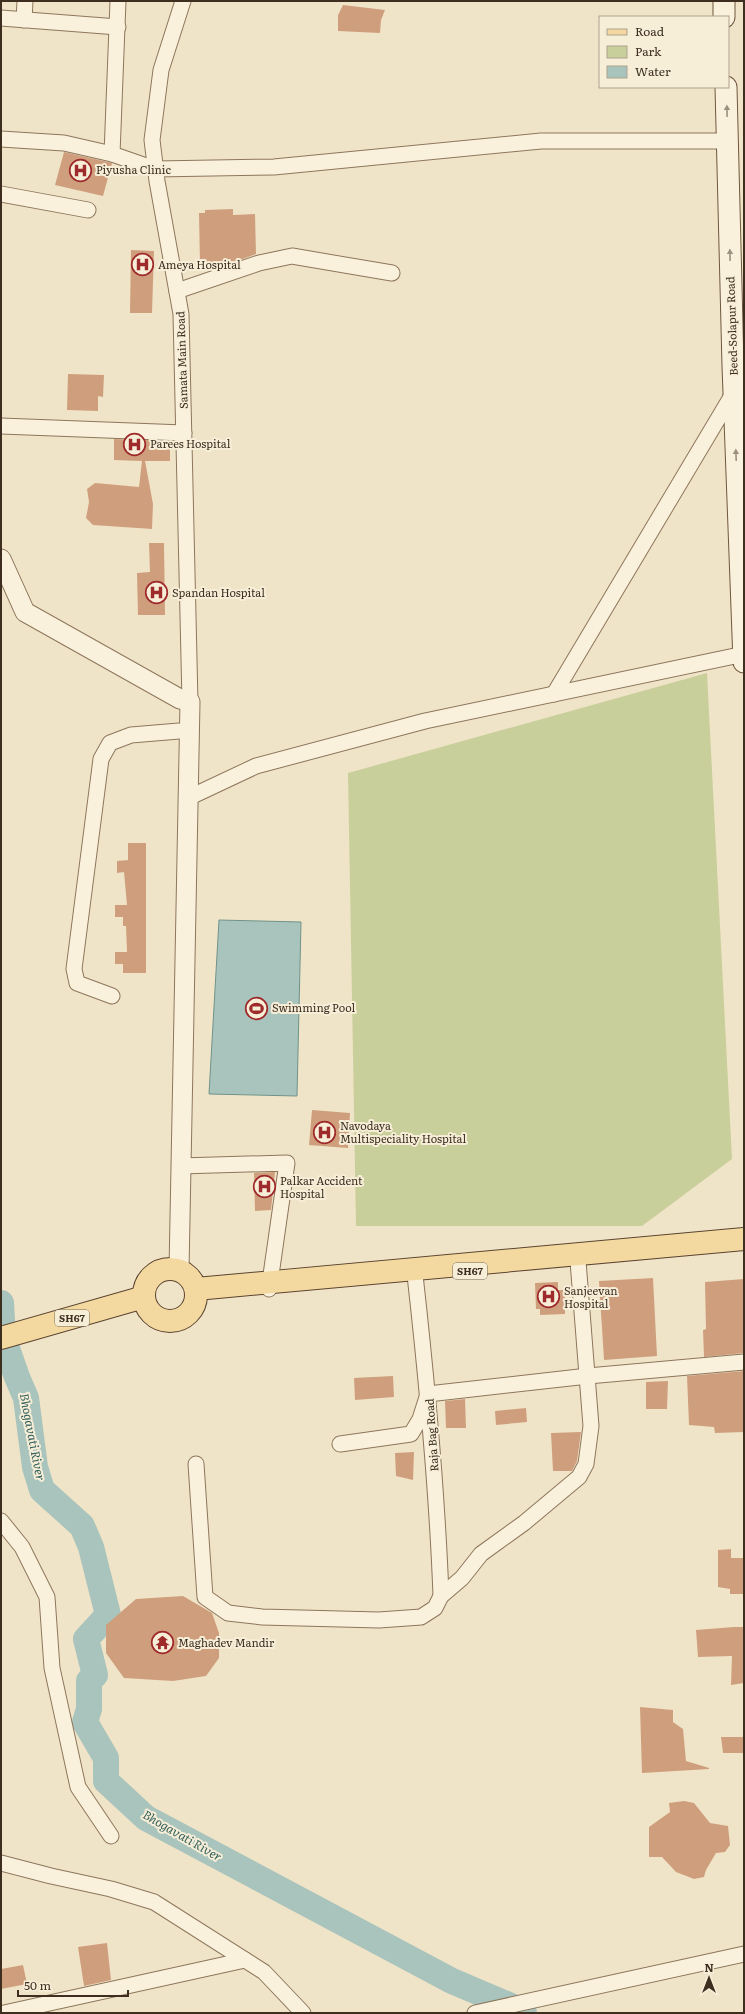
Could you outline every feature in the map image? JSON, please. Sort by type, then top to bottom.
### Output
[{"type":"main road","points":[[724,1],[724,16]]},
{"type":"main road","name":"Beed-Solapur Road","points":[[726,88],[734,392],[744,662]]},
{"type":"main road","points":[[270,1286],[744,1240]]},
{"type":"main road","name":"SH67","points":[[197,1293],[578,1261],[744,1255]]},
{"type":"main road","points":[[175,1269],[190,1277],[197,1293],[190,1313],[175,1321],[166,1321],[154,1316],[146,1306],[144,1288],[151,1277],[162,1270],[175,1269]]},
{"type":"main road","name":"SH67","points":[[1,1338],[144,1297]]},
{"type":"street","points":[[24,20],[25,1]]},
{"type":"street","points":[[112,154],[118,1]]},
{"type":"street","name":"Samata Main Road","points":[[183,1],[161,70],[152,140],[155,168],[181,314],[184,433],[185,700]]},
{"type":"street","points":[[1,18],[118,27]]},
{"type":"street","points":[[1,139],[64,143],[112,154],[155,168],[274,167],[541,141],[727,141]]},
{"type":"street","points":[[1,194],[88,210]]},
{"type":"street","points":[[177,291],[259,263],[292,256],[392,273]]},
{"type":"street","points":[[554,694],[734,392]]},
{"type":"street","points":[[1,426],[184,433]]},
{"type":"street","points":[[1,560],[25,612],[185,700]]},
{"type":"street","points":[[188,798],[256,766],[425,721],[744,654]]},
{"type":"street","points":[[175,1269],[179,731],[185,700]]},
{"type":"street","points":[[175,1269],[180,1166],[188,798],[185,700]]},
{"type":"street","points":[[112,996],[77,983],[74,969],[101,759],[110,743],[131,735],[179,731]]},
{"type":"street","points":[[180,1166],[287,1163],[270,1286]]},
{"type":"street","points":[[196,1464],[205,1597],[228,1613],[262,1617],[378,1620],[421,1617],[435,1608],[441,1596],[462,1578],[481,1554],[524,1523],[579,1477],[586,1464],[590,1432],[588,1376],[578,1261]]},
{"type":"street","name":"Raja Bag Road","points":[[415,1275],[428,1394],[438,1522],[441,1596]]},
{"type":"street","points":[[340,1444],[410,1434],[420,1419],[428,1394],[588,1376],[744,1362]]},
{"type":"street","points":[[1,1521],[22,1547],[47,1598],[52,1668],[78,1787],[111,1836]]},
{"type":"street","points":[[1,1863],[51,1876],[112,1889],[154,1902],[264,1972],[303,2013]]},
{"type":"street","points":[[475,2013],[491,2012],[744,1954]]},
{"type":"street","points":[[4,2013],[246,1960]]},
{"type":"green space","points":[[707,673],[732,1159],[642,1226],[356,1226],[348,773]]},
{"type":"water","name":"Swimming Pool","points":[[219,920],[301,922],[297,1096],[209,1094]]},
{"type":"building","points":[[343,5],[385,10],[381,20],[380,33],[338,31],[338,15]]},
{"type":"building","points":[[64,152],[112,163],[103,196],[55,185]]},
{"type":"building","points":[[233,209],[233,215],[255,214],[256,254],[232,263],[200,264],[199,213],[205,213],[205,210]]},
{"type":"building","points":[[131,250],[154,251],[152,313],[130,313]]},
{"type":"building","points":[[68,374],[104,375],[103,397],[98,396],[98,411],[67,410]]},
{"type":"building","points":[[114,439],[170,441],[170,461],[145,461],[153,504],[152,529],[93,525],[86,518],[89,502],[87,489],[95,483],[139,487],[142,461],[114,460]]},
{"type":"building","points":[[149,543],[164,543],[165,615],[138,615],[137,573],[150,572]]},
{"type":"building","points":[[128,843],[146,843],[146,973],[123,973],[123,964],[115,964],[115,952],[127,952],[126,926],[123,926],[123,917],[115,917],[115,905],[127,905],[124,872],[117,873],[117,861],[128,860]]},
{"type":"building","points":[[312,1110],[350,1113],[348,1148],[309,1145]]},
{"type":"building","points":[[275,1172],[271,1210],[255,1211],[254,1173]]},
{"type":"building","points":[[653,1278],[657,1356],[604,1360],[599,1281]]},
{"type":"building","points":[[744,1279],[744,1353],[704,1357],[703,1330],[706,1329],[705,1282]]},
{"type":"building","points":[[558,1282],[558,1290],[565,1290],[565,1314],[540,1315],[540,1309],[536,1309],[535,1283]]},
{"type":"building","points":[[744,1371],[744,1432],[715,1433],[714,1427],[689,1425],[687,1376]]},
{"type":"building","points":[[393,1376],[394,1397],[355,1400],[354,1378]]},
{"type":"building","points":[[668,1381],[667,1409],[646,1409],[646,1382]]},
{"type":"building","points":[[465,1399],[466,1428],[446,1428],[445,1401]]},
{"type":"building","points":[[526,1408],[527,1422],[496,1425],[495,1411]]},
{"type":"building","points":[[581,1432],[577,1461],[572,1471],[553,1471],[551,1433]]},
{"type":"building","points":[[414,1452],[413,1480],[396,1476],[395,1453]]},
{"type":"building","points":[[731,1549],[731,1558],[744,1558],[744,1594],[730,1594],[730,1589],[718,1587],[718,1550]]},
{"type":"building","name":"Maghadev Mandir","points":[[183,1596],[212,1613],[219,1633],[219,1658],[206,1676],[173,1681],[124,1678],[106,1653],[106,1625],[136,1599]]},
{"type":"building","points":[[744,1627],[744,1683],[731,1685],[732,1656],[698,1657],[696,1630]]},
{"type":"building","points":[[640,1707],[673,1710],[673,1722],[683,1729],[686,1761],[709,1769],[642,1773]]},
{"type":"building","points":[[721,1737],[744,1737],[744,1753],[723,1753]]},
{"type":"building","points":[[684,1801],[694,1803],[710,1823],[728,1826],[730,1845],[725,1852],[716,1853],[706,1870],[704,1877],[694,1879],[676,1872],[662,1857],[649,1857],[649,1827],[670,1812],[669,1803]]},
{"type":"building","points":[[107,1943],[111,1980],[84,1986],[78,1947]]},
{"type":"building","points":[[23,1965],[27,1984],[1,1989],[1,1969]]},
{"type":"waterway","name":"Bhogavati River","points":[[1,1303],[3,1337],[26,1398],[35,1467],[42,1490],[82,1526],[91,1547],[108,1615],[86,1639],[95,1675],[89,1681],[89,1709],[85,1722],[106,1758],[106,1781],[146,1818],[452,1981],[524,2013]]},
{"type":"place","name":"Piyusha Clinic","points":[[80,170]]},
{"type":"place","name":"Ameya Hospital","points":[[142,265]]},
{"type":"place","name":"Parees Hospital","points":[[134,444]]},
{"type":"place","name":"Spandan Hospital","points":[[156,593]]},
{"type":"place","name":"Swimming Pool","points":[[256,1008]]},
{"type":"place","name":"Navodaya Multispeciality Hospital","points":[[324,1132]]},
{"type":"place","name":"Palkar Accident Hospital","points":[[265,1187]]},
{"type":"place","name":"Sanjeevan Hospital","points":[[549,1297]]},
{"type":"place","name":"Maghadev Mandir","points":[[163,1643]]}]
